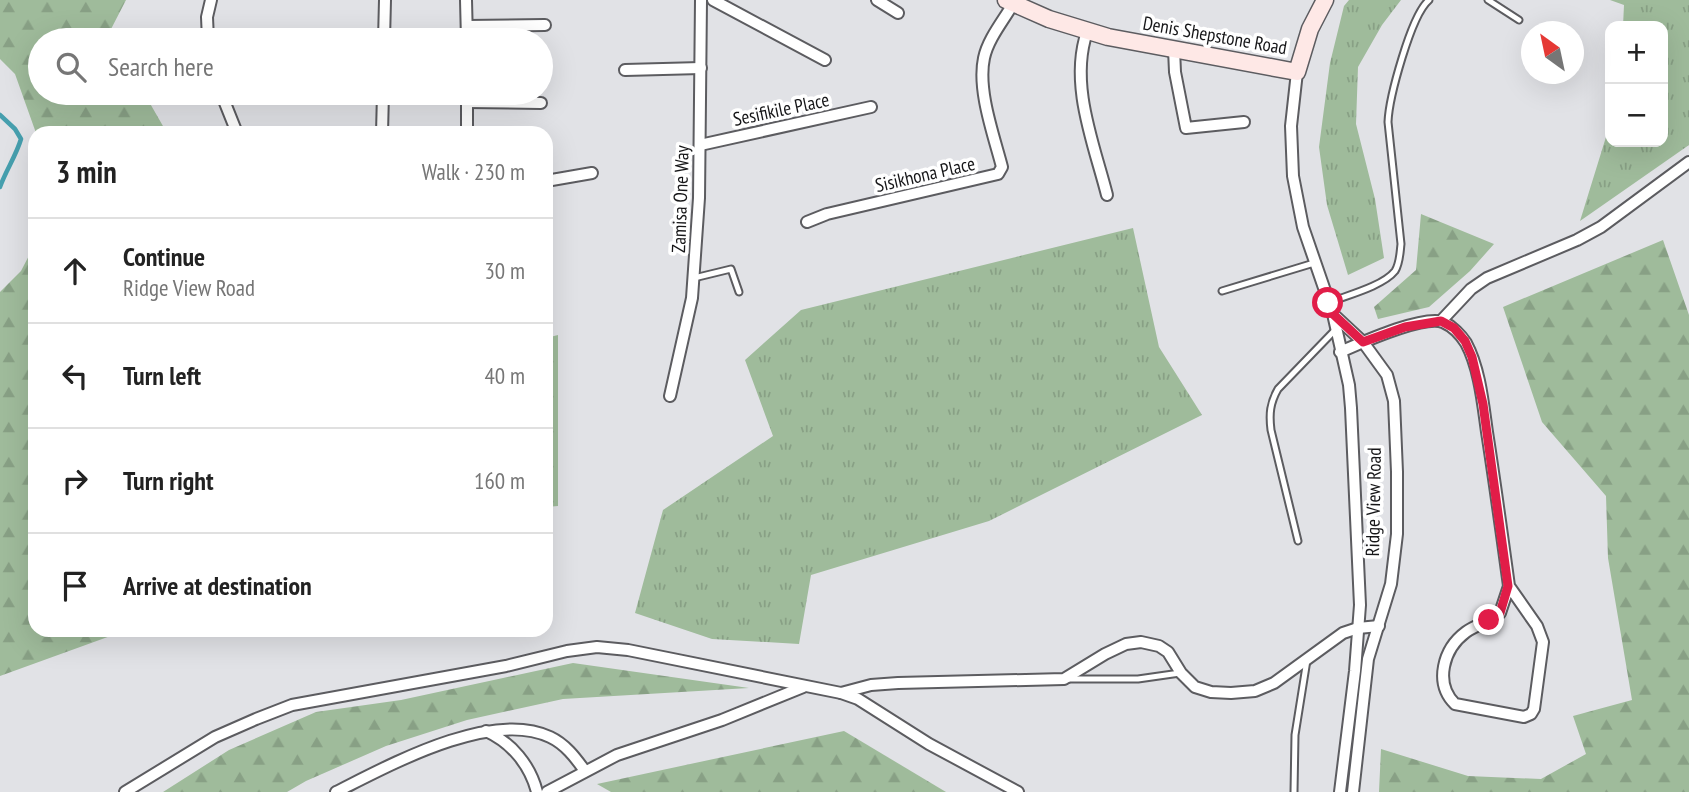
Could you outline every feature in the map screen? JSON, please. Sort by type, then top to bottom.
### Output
[{"type":"street","points":[[207,28],[211,0]]},
{"type":"street","points":[[384,28],[385,0]]},
{"type":"street","points":[[467,0],[467,26],[545,25]]},
{"type":"street","name":"Zamisa One Way","points":[[670,396],[694,278],[700,145],[701,0]]},
{"type":"street","points":[[713,0],[825,60]]},
{"type":"street","points":[[877,0],[898,13]]},
{"type":"street","name":"Ridge View Road","points":[[1325,0],[1310,29],[1297,72],[1291,126],[1293,176],[1303,227],[1328,303],[1339,326],[1340,352],[1349,385],[1351,408],[1360,606],[1340,792]]},
{"type":"street","name":"Denis Shepstone Road","points":[[1009,2],[1087,32],[1297,72]]},
{"type":"street","name":"Sisikhona Place","points":[[807,222],[827,214],[998,174],[1002,167],[986,105],[983,68],[987,48],[1009,2]]},
{"type":"street","points":[[1087,32],[1080,58],[1080,77],[1084,104],[1107,195]]},
{"type":"street","points":[[1174,49],[1175,72],[1186,128],[1244,122]]},
{"type":"street","points":[[625,70],[701,68]]},
{"type":"street","points":[[226,105],[234,126]]},
{"type":"street","points":[[382,126],[383,105]]},
{"type":"street","points":[[467,105],[467,126]]},
{"type":"street","name":"Sesifikile Place","points":[[700,145],[871,107]]},
{"type":"street","points":[[1340,352],[1405,327],[1441,321],[1471,289],[1487,278],[1601,227],[1689,162]]},
{"type":"street","points":[[553,180],[592,173]]},
{"type":"street","points":[[1441,321],[1454,328],[1472,357],[1483,404],[1508,586],[1500,613],[1458,639],[1449,652],[1442,674],[1444,687],[1455,704],[1524,717],[1534,709],[1543,642],[1537,626],[1508,586]]},
{"type":"street","name":"Ridge View Road","points":[[1339,326],[1363,342],[1387,375],[1394,401],[1397,534],[1391,584],[1368,659],[1353,792]]},
{"type":"street","points":[[841,693],[871,685],[898,682],[1064,679],[1105,654],[1126,644],[1141,642],[1160,646],[1168,652],[1181,673],[1195,687],[1231,694],[1255,691],[1274,683],[1334,638],[1358,628],[1379,625]]},
{"type":"street","points":[[125,792],[215,737],[292,705],[597,647],[628,650],[841,693],[858,699],[929,744],[1018,792]]},
{"type":"street","points":[[547,792],[617,755],[722,720],[804,686]]},
{"type":"street","points":[[336,792],[381,769],[448,742],[486,731],[518,728],[553,738],[569,750],[584,771]]},
{"type":"street","points":[[486,731],[499,737],[525,762],[537,792]]},
{"type":"lane","points":[[1328,303],[1382,280],[1394,271],[1399,262],[1401,244],[1388,122],[1389,106],[1417,15],[1429,0]]},
{"type":"lane","points":[[1488,0],[1519,20]]},
{"type":"lane","points":[[1222,291],[1314,263]]},
{"type":"lane","points":[[694,278],[732,268],[739,292]]},
{"type":"lane","points":[[1298,541],[1269,413],[1278,389],[1339,326]]},
{"type":"lane","points":[[1294,792],[1295,735],[1308,658]]},
{"type":"lane","points":[[1064,679],[1138,679],[1181,673]]},
{"type":"green space","points":[[0,0],[126,0],[112,28],[28,28],[28,105],[151,105],[163,126],[34,126],[15,74],[0,59]]},
{"type":"green space","points":[[1349,0],[1401,0],[1382,25],[1358,67],[1356,124],[1375,199],[1384,258],[1348,275],[1327,205],[1319,147],[1330,63],[1344,6]]},
{"type":"green space","points":[[1610,0],[1689,0],[1689,145],[1580,221],[1605,140],[1605,147],[1668,147],[1668,21],[1623,21],[1624,5]]},
{"type":"green space","points":[[1421,214],[1494,244],[1470,271],[1429,307],[1378,319],[1374,307],[1416,270]]},
{"type":"green space","points":[[1133,228],[1159,347],[1202,415],[989,521],[811,575],[799,644],[712,639],[635,613],[663,510],[773,436],[745,360],[801,310]]},
{"type":"green space","points":[[1663,240],[1689,315],[1689,792],[1379,792],[1381,749],[1468,776],[1541,779],[1586,754],[1573,716],[1632,700],[1608,558],[1606,496],[1542,422],[1503,307]]},
{"type":"green space","points":[[28,258],[28,637],[108,637],[0,676],[0,292],[21,271]]},
{"type":"green space","points":[[558,335],[558,506],[553,506],[553,336]]},
{"type":"green space","points":[[573,663],[749,688],[563,699],[467,720],[386,746],[287,792],[163,792],[229,750],[316,712],[401,700]]},
{"type":"green space","points":[[844,731],[946,792],[611,792],[597,784]]},
{"type":"waterway","points":[[0,115],[21,139],[0,187]]},
{"type":"route","points":[[1328,303],[1333,314],[1363,342],[1405,327],[1441,321],[1454,328],[1465,341],[1472,357],[1483,404],[1508,586],[1500,613],[1489,620]]}]
